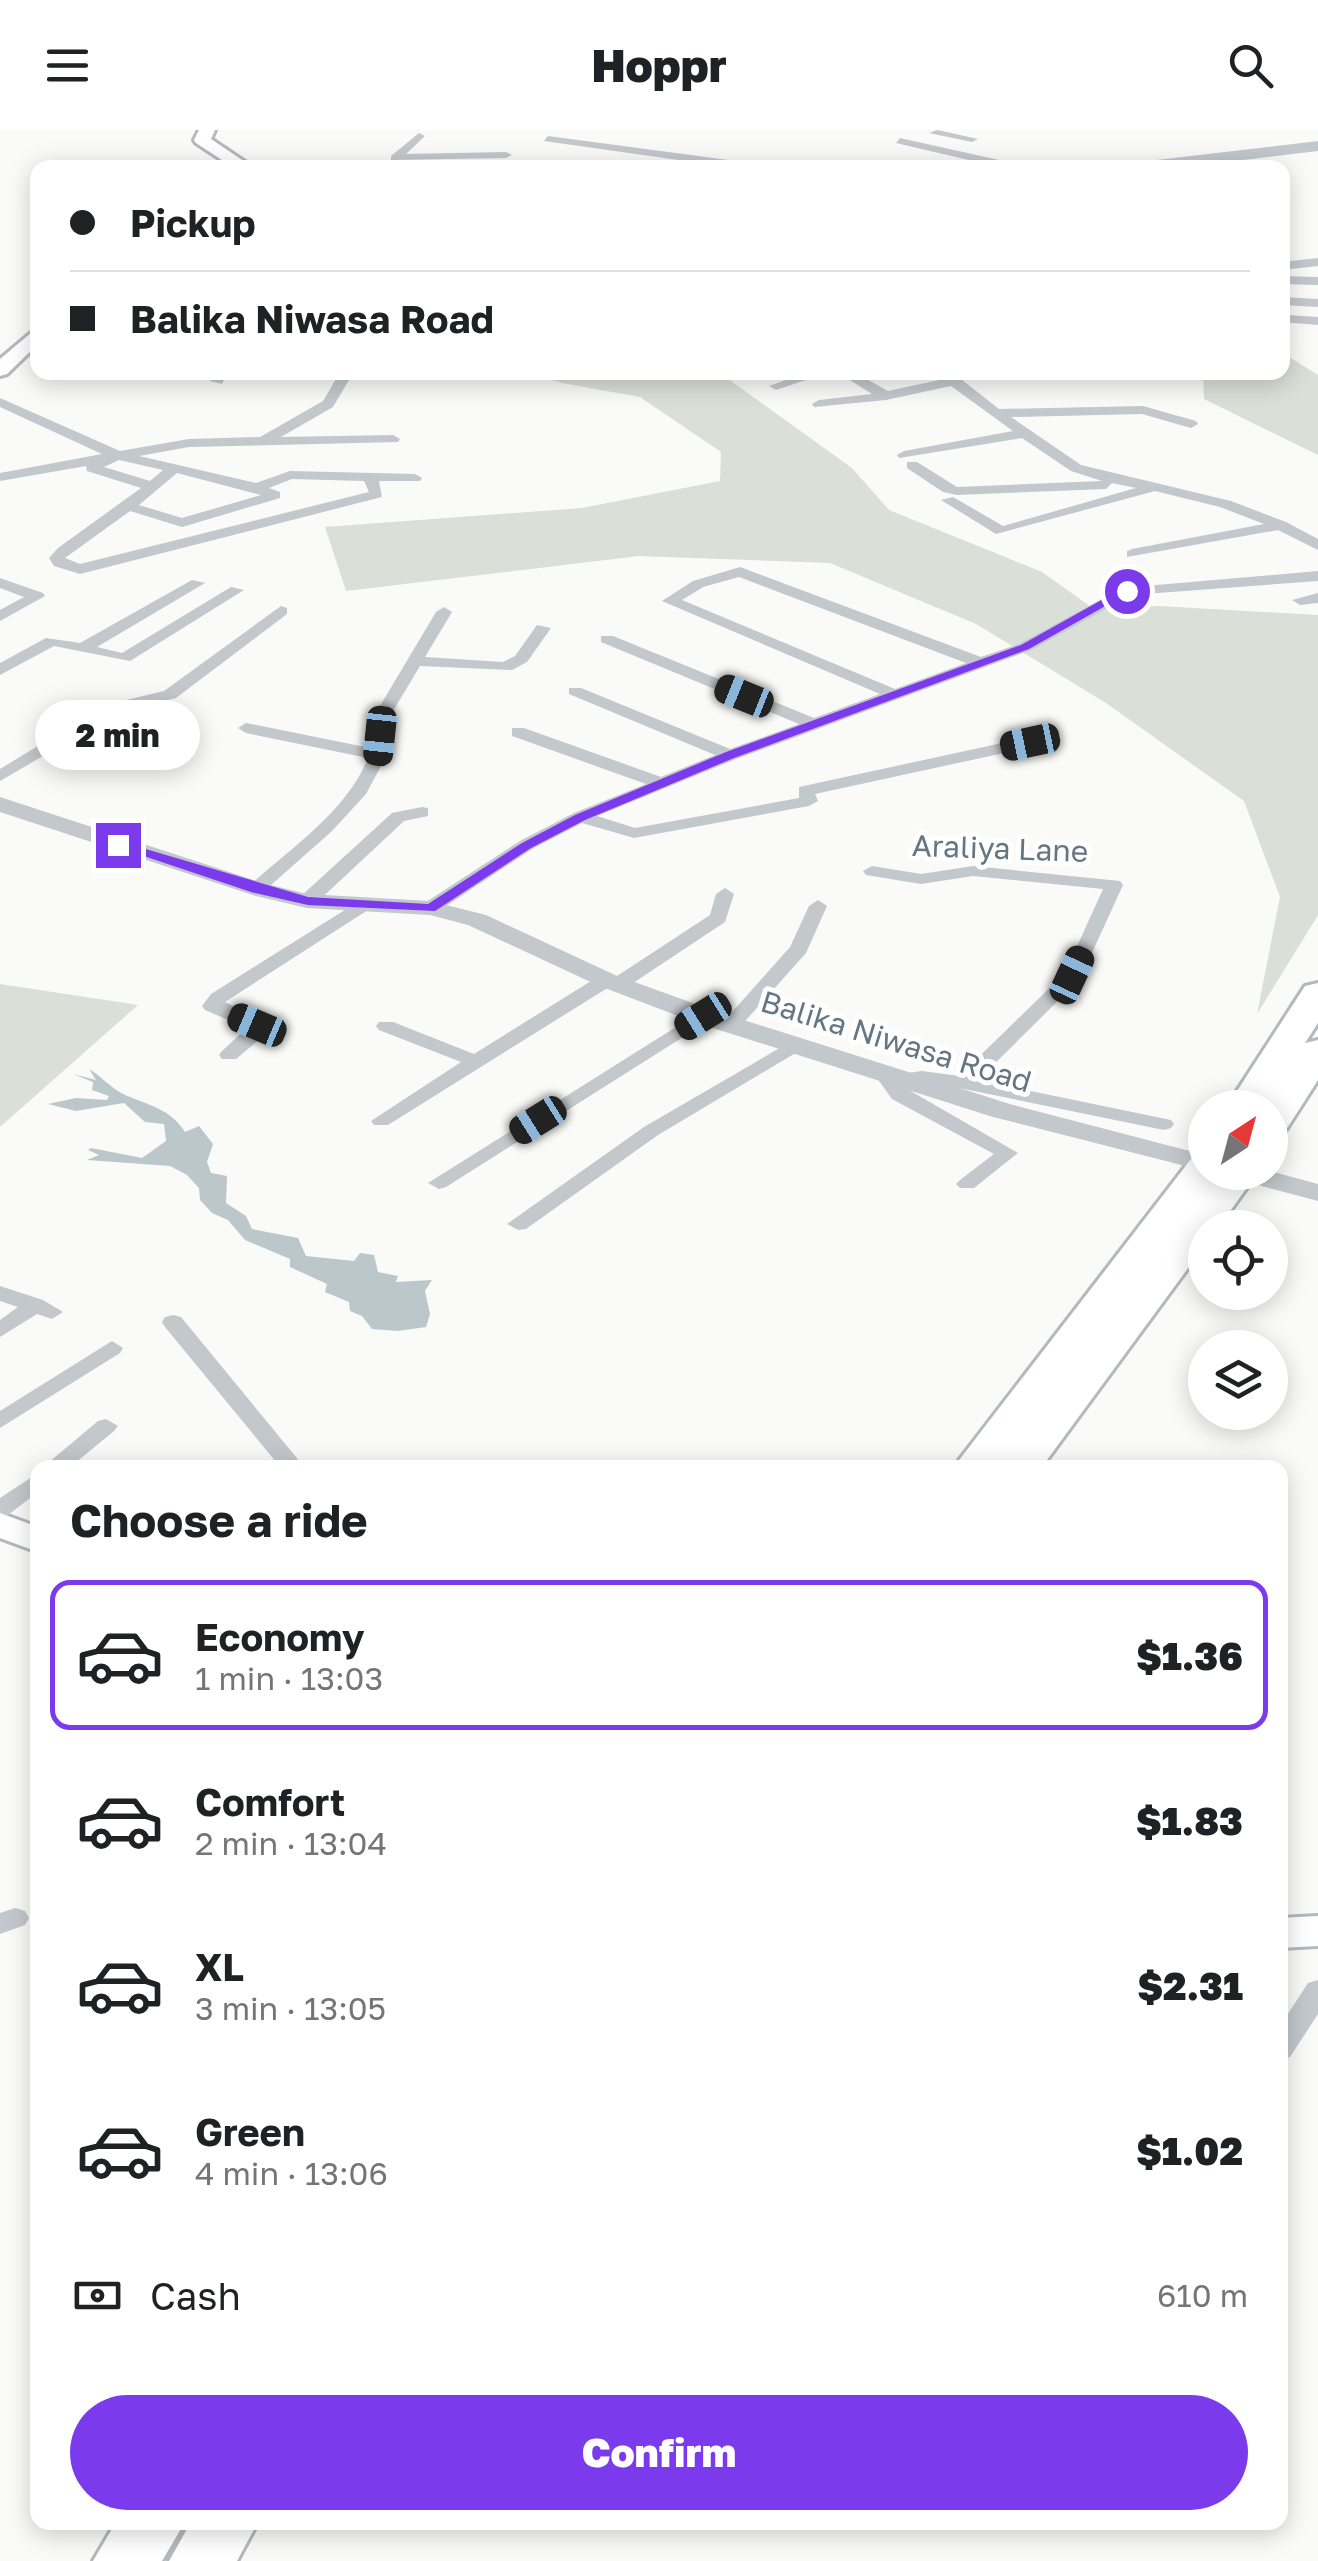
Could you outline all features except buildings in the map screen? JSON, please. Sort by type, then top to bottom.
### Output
[{"type":"highway","points":[[1257,1090],[1318,994]]},
{"type":"highway","points":[[1288,1098],[1318,1052]]},
{"type":"highway","points":[[981,1460],[1188,1187]]},
{"type":"highway","points":[[1023,1460],[1226,1190]]},
{"type":"highway","points":[[125,2561],[148,2530]]},
{"type":"highway","points":[[201,2561],[222,2530]]},
{"type":"main road","points":[[207,130],[202,140],[233,160]]},
{"type":"main road","points":[[0,370],[30,341]]},
{"type":"main road","points":[[0,1524],[30,1537]]},
{"type":"main road","points":[[1288,1933],[1318,1931]]},
{"type":"street","points":[[558,130],[542,144],[668,160]]},
{"type":"street","points":[[922,130],[972,139]]},
{"type":"street","points":[[953,152],[990,130]]},
{"type":"street","points":[[418,136],[396,158],[511,154],[500,160]]},
{"type":"street","points":[[900,141],[987,160]]},
{"type":"street","points":[[1226,160],[1318,146]]},
{"type":"street","points":[[1290,265],[1318,262]]},
{"type":"street","points":[[1290,280],[1318,281]]},
{"type":"street","points":[[1290,301],[1318,303]]},
{"type":"street","points":[[1290,319],[1318,321]]},
{"type":"street","points":[[262,442],[328,404],[342,380]]},
{"type":"street","points":[[776,386],[797,380]]},
{"type":"street","points":[[857,380],[886,396]]},
{"type":"street","points":[[819,404],[886,396],[936,380]]},
{"type":"street","points":[[957,380],[996,413],[1076,468],[1223,503],[1281,525],[1318,545]]},
{"type":"street","points":[[0,402],[119,455],[257,486],[275,495],[182,523],[128,506]]},
{"type":"street","points":[[996,413],[1142,410],[1191,424]]},
{"type":"street","points":[[1024,433],[908,460],[948,489],[957,490],[1124,482]]},
{"type":"street","points":[[0,477],[189,444],[393,439]]},
{"type":"street","points":[[119,455],[92,468],[151,486]]},
{"type":"street","points":[[176,467],[63,552],[57,558],[59,563],[80,569],[376,494],[370,477]]},
{"type":"street","points":[[257,486],[290,475],[415,478]]},
{"type":"street","points":[[948,500],[1001,531],[1156,488]]},
{"type":"street","points":[[1132,554],[1281,525]]},
{"type":"street","points":[[896,695],[670,601],[698,584],[740,572],[981,663]]},
{"type":"street","points":[[430,908],[526,845],[580,818],[730,755],[1025,647],[1127,591],[1318,576]]},
{"type":"street","points":[[0,582],[37,596],[0,616]]},
{"type":"street","points":[[83,648],[197,583]]},
{"type":"street","points":[[0,670],[52,640],[124,658],[236,590]]},
{"type":"street","points":[[1300,600],[1318,598]]},
{"type":"street","points":[[0,776],[111,709],[170,695],[282,611]]},
{"type":"street","points":[[256,889],[336,817],[375,767],[382,716],[444,612]]},
{"type":"street","points":[[416,660],[506,667],[521,659],[543,628]]},
{"type":"street","points":[[607,639],[813,724]]},
{"type":"street","points":[[575,690],[730,755]]},
{"type":"street","points":[[246,728],[378,756]]},
{"type":"street","points":[[518,732],[660,783]]},
{"type":"street","points":[[580,818],[634,833],[809,801],[806,791],[1030,742]]},
{"type":"street","name":"Balika Niwasa Road","points":[[0,804],[256,889],[308,901],[430,908],[478,920],[612,982],[703,1016],[892,1077],[1188,1160]]},
{"type":"street","points":[[308,901],[398,817],[422,812]]},
{"type":"street","name":"Araliya Lane","points":[[872,871],[921,879],[973,871],[1114,884],[1072,975],[964,1083]]},
{"type":"street","points":[[381,1121],[718,918],[725,894]]},
{"type":"street","points":[[230,1056],[256,1033],[257,1025],[212,1006],[218,998],[364,904]]},
{"type":"street","points":[[732,1024],[799,949],[818,906]]},
{"type":"street","points":[[439,1184],[703,1016]]},
{"type":"street","points":[[386,1026],[477,1062]]},
{"type":"street","points":[[518,1224],[650,1131],[797,1044]]},
{"type":"street","points":[[967,1184],[1008,1152],[899,1096],[892,1077],[964,1083],[1164,1124]]},
{"type":"street","points":[[0,1293],[44,1308],[0,1330]]},
{"type":"street","points":[[173,1322],[290,1460]]},
{"type":"street","points":[[0,1421],[112,1348]]},
{"type":"street","points":[[64,1460],[106,1426]]},
{"type":"street","points":[[0,1510],[30,1486]]},
{"type":"street","points":[[1288,2037],[1318,1991]]},
{"type":"shaded area","points":[[1290,357],[1318,375],[1318,455],[1204,399],[1203,380],[1290,380]]},
{"type":"shaded area","points":[[553,380],[730,380],[852,468],[889,510],[1042,572],[1094,609],[1159,606],[1318,615],[1318,915],[1257,1014],[1280,897],[1244,801],[1106,703],[976,624],[830,563],[639,556],[346,591],[325,527],[582,508],[720,481],[721,452],[640,397]]},
{"type":"shaded area","points":[[0,984],[138,1005],[0,1127]]},
{"type":"shaded area","points":[[89,1069],[119,1091],[165,1112],[185,1132],[199,1126],[213,1144],[207,1162],[211,1173],[227,1176],[226,1203],[246,1216],[252,1229],[298,1238],[306,1256],[354,1261],[360,1253],[374,1255],[378,1272],[398,1276],[396,1282],[432,1280],[425,1291],[430,1314],[426,1327],[372,1329],[362,1316],[350,1311],[349,1302],[325,1292],[327,1284],[290,1267],[290,1259],[245,1240],[228,1220],[212,1213],[200,1200],[199,1188],[187,1175],[170,1166],[87,1160],[99,1155],[88,1150],[91,1148],[142,1158],[166,1141],[164,1124],[145,1122],[124,1103],[76,1111],[48,1104],[76,1098],[107,1100],[109,1096],[92,1090],[93,1082],[73,1074],[96,1080]]},
{"type":"route","points":[[118,845],[256,889],[308,901],[430,908],[526,845],[580,818],[730,755],[1025,647],[1127,591]]}]
